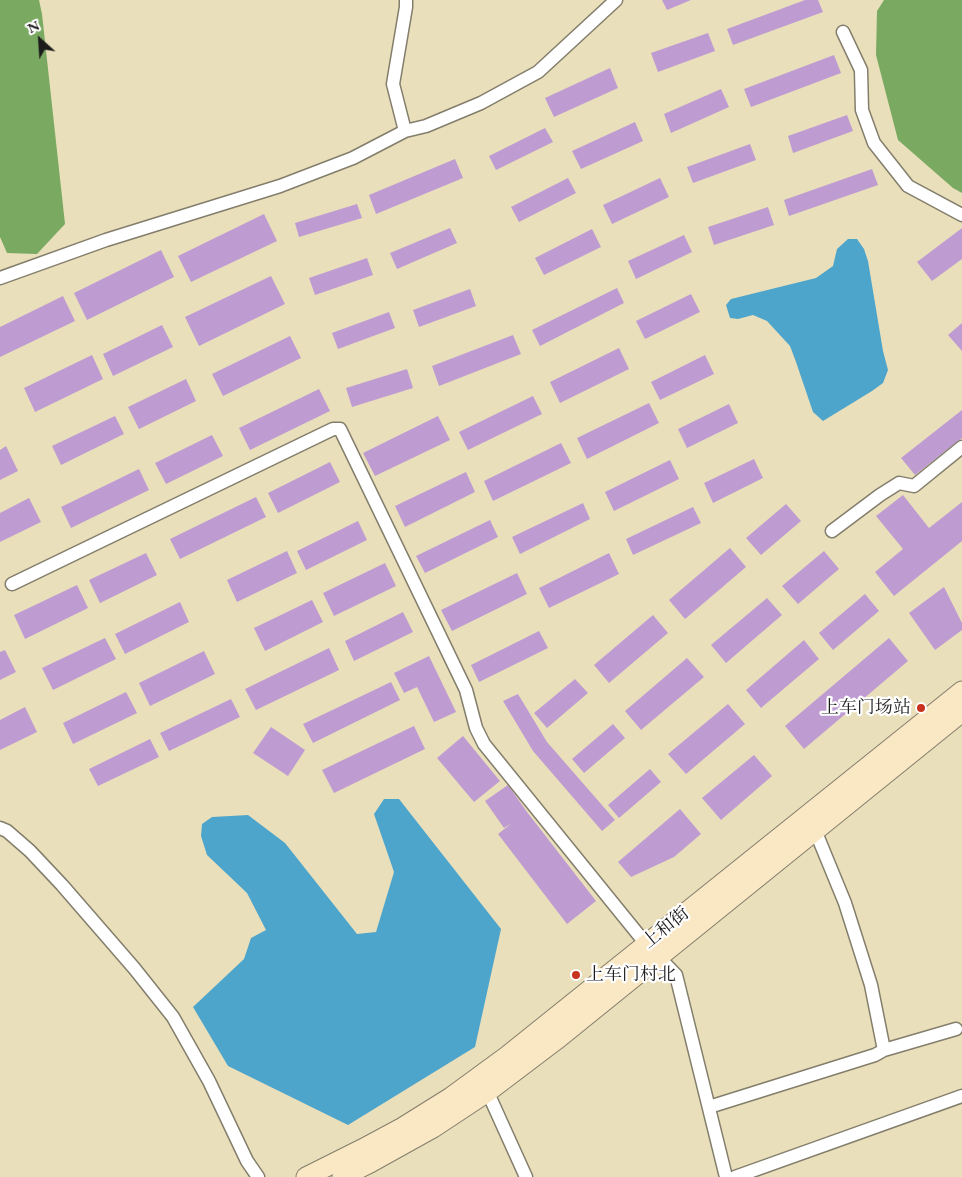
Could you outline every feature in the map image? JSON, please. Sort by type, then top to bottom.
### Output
[{"type":"street","points":[[405,131],[393,84],[406,0]]},
{"type":"street","points":[[0,278],[106,240],[280,186],[353,158],[405,131],[426,126],[481,102],[538,72],[616,0]]},
{"type":"street","points":[[843,32],[860,70],[862,110],[874,143],[908,186],[962,215]]},
{"type":"street","points":[[12,584],[333,429],[340,429],[466,690],[476,728],[484,744],[652,950],[676,975],[726,1177]]},
{"type":"street","points":[[832,532],[880,495],[899,483],[914,486],[962,447]]},
{"type":"street","name":"上和街","points":[[342,1177],[434,1128],[488,1093],[555,1041],[652,950],[962,691]]},
{"type":"street","name":"上和街","points":[[306,1177],[403,1127],[451,1097],[815,830],[962,712]]},
{"type":"street","points":[[0,828],[30,851],[62,884],[173,1017],[209,1081],[247,1160],[258,1177]]},
{"type":"street","points":[[815,830],[845,903],[868,976],[884,1050]]},
{"type":"street","points":[[709,1107],[875,1055],[884,1050],[956,1029]]},
{"type":"street","points":[[488,1093],[526,1177]]},
{"type":"street","points":[[735,1177],[962,1096]]},
{"type":"green space","points":[[0,0],[39,0],[42,14],[65,224],[37,254],[7,253],[0,237]]},
{"type":"green space","points":[[884,0],[962,0],[962,193],[953,188],[898,140],[876,55],[877,11]]},
{"type":"water","points":[[848,239],[857,239],[864,249],[868,261],[888,370],[883,383],[823,421],[813,412],[790,346],[767,321],[753,315],[738,319],[730,318],[726,305],[731,299],[816,278],[833,266],[837,249]]},
{"type":"water","points":[[384,799],[399,799],[501,929],[475,1047],[348,1125],[228,1066],[193,1007],[244,959],[251,938],[266,930],[247,893],[207,855],[201,836],[202,824],[212,817],[248,815],[285,843],[357,934],[376,932],[394,872],[374,814]]},
{"type":"building","points":[[662,0],[691,0],[667,10]]},
{"type":"building","points":[[805,0],[818,0],[823,12],[733,45],[727,29]]},
{"type":"building","points":[[708,33],[715,51],[658,72],[651,53]]},
{"type":"building","points":[[834,55],[841,73],[751,107],[744,89]]},
{"type":"building","points":[[610,68],[618,88],[554,117],[545,98]]},
{"type":"building","points":[[721,89],[729,107],[671,133],[664,114]]},
{"type":"building","points":[[847,115],[853,131],[793,153],[788,136]]},
{"type":"building","points":[[635,122],[643,141],[581,169],[572,151]]},
{"type":"building","points":[[545,128],[553,142],[496,170],[489,156]]},
{"type":"building","points":[[750,144],[756,160],[693,183],[687,167]]},
{"type":"building","points":[[455,159],[463,178],[376,214],[369,195]]},
{"type":"building","points":[[872,169],[878,185],[789,216],[784,200]]},
{"type":"building","points":[[568,178],[576,193],[519,222],[511,207]]},
{"type":"building","points":[[660,178],[669,197],[612,224],[603,205]]},
{"type":"building","points":[[357,204],[362,218],[299,237],[295,223]]},
{"type":"building","points":[[768,207],[774,225],[714,245],[708,227]]},
{"type":"building","points":[[264,214],[277,241],[191,282],[178,256]]},
{"type":"building","points":[[450,228],[457,243],[397,269],[390,253]]},
{"type":"building","points":[[962,228],[962,259],[932,281],[917,262]]},
{"type":"building","points":[[592,229],[601,247],[544,275],[535,258]]},
{"type":"building","points":[[684,235],[692,252],[636,279],[628,261]]},
{"type":"building","points":[[161,250],[174,277],[87,320],[74,293]]},
{"type":"building","points":[[367,258],[373,275],[315,295],[309,278]]},
{"type":"building","points":[[271,276],[285,304],[199,346],[185,317]]},
{"type":"building","points":[[617,288],[624,303],[540,346],[532,330]]},
{"type":"building","points":[[470,289],[476,306],[419,327],[413,310]]},
{"type":"building","points":[[691,294],[700,312],[645,339],[636,321]]},
{"type":"building","points":[[63,296],[75,321],[0,357],[0,327]]},
{"type":"building","points":[[389,312],[395,328],[338,349],[332,333]]},
{"type":"building","points":[[962,323],[962,351],[948,335]]},
{"type":"building","points":[[162,325],[173,347],[113,376],[103,354]]},
{"type":"building","points":[[513,335],[521,354],[439,386],[432,366]]},
{"type":"building","points":[[290,336],[301,358],[223,396],[212,374]]},
{"type":"building","points":[[619,348],[629,369],[560,403],[550,382]]},
{"type":"building","points":[[92,355],[103,379],[35,412],[24,388]]},
{"type":"building","points":[[705,355],[714,374],[660,400],[651,382]]},
{"type":"building","points":[[407,369],[413,388],[352,407],[346,388]]},
{"type":"building","points":[[186,379],[196,401],[139,429],[128,407]]},
{"type":"building","points":[[319,389],[330,411],[250,450],[239,428]]},
{"type":"building","points":[[533,396],[542,414],[468,450],[459,432]]},
{"type":"building","points":[[649,403],[659,423],[587,459],[577,438]]},
{"type":"building","points":[[729,404],[738,423],[687,448],[678,429]]},
{"type":"building","points":[[962,410],[962,438],[915,475],[901,458]]},
{"type":"building","points":[[115,416],[124,434],[61,465],[52,446]]},
{"type":"building","points":[[438,416],[450,440],[375,476],[363,453]]},
{"type":"building","points":[[212,435],[223,456],[166,484],[155,463]]},
{"type":"building","points":[[561,443],[571,463],[493,501],[484,481]]},
{"type":"building","points":[[6,446],[18,471],[0,480],[0,450]]},
{"type":"building","points":[[754,459],[763,478],[713,503],[704,483]]},
{"type":"building","points":[[670,460],[679,479],[614,511],[605,492]]},
{"type":"building","points":[[330,462],[340,482],[278,513],[268,493]]},
{"type":"building","points":[[139,469],[149,490],[71,528],[61,507]]},
{"type":"building","points":[[466,472],[475,492],[405,527],[395,506]]},
{"type":"building","points":[[903,495],[929,528],[962,502],[962,541],[894,596],[875,572],[903,549],[876,516]]},
{"type":"building","points":[[256,497],[266,517],[180,559],[170,539]]},
{"type":"building","points":[[29,498],[41,522],[0,542],[0,513]]},
{"type":"building","points":[[583,503],[590,519],[520,554],[512,537]]},
{"type":"building","points":[[786,504],[801,521],[761,555],[746,538]]},
{"type":"building","points":[[693,507],[701,523],[633,555],[626,539]]},
{"type":"building","points":[[490,520],[498,537],[425,573],[416,556]]},
{"type":"building","points":[[358,521],[367,540],[306,570],[297,551]]},
{"type":"building","points":[[730,548],[746,567],[685,619],[669,600]]},
{"type":"building","points":[[287,551],[297,573],[237,602],[227,580]]},
{"type":"building","points":[[824,551],[839,569],[798,604],[782,586]]},
{"type":"building","points":[[146,553],[157,575],[100,603],[89,580]]},
{"type":"building","points":[[609,553],[619,574],[549,608],[539,588]]},
{"type":"building","points":[[385,563],[396,586],[334,616],[323,593]]},
{"type":"building","points":[[517,573],[527,594],[452,631],[441,610]]},
{"type":"building","points":[[77,585],[88,608],[25,639],[14,615]]},
{"type":"building","points":[[944,587],[962,623],[962,630],[935,650],[909,613]]},
{"type":"building","points":[[865,594],[879,611],[833,650],[819,633]]},
{"type":"building","points":[[767,598],[782,615],[726,663],[711,645]]},
{"type":"building","points":[[312,600],[323,622],[265,651],[254,628]]},
{"type":"building","points":[[180,602],[189,622],[125,654],[115,634]]},
{"type":"building","points":[[403,612],[413,632],[354,661],[345,641]]},
{"type":"building","points":[[653,615],[668,633],[609,683],[594,665]]},
{"type":"building","points":[[539,631],[548,648],[479,682],[471,665]]},
{"type":"building","points":[[105,638],[116,659],[53,690],[42,668]]},
{"type":"building","points":[[889,638],[908,661],[804,749],[785,726]]},
{"type":"building","points":[[804,640],[819,659],[761,708],[746,690]]},
{"type":"building","points":[[329,648],[339,670],[256,710],[245,689]]},
{"type":"building","points":[[5,650],[16,672],[0,680],[0,652]]},
{"type":"building","points":[[204,651],[215,674],[150,706],[139,683]]},
{"type":"building","points":[[429,656],[456,712],[434,722],[417,687],[404,693],[394,673]]},
{"type":"building","points":[[687,658],[704,677],[641,730],[625,711]]},
{"type":"building","points":[[575,679],[588,693],[547,728],[534,713]]},
{"type":"building","points":[[391,682],[400,700],[313,743],[303,724]]},
{"type":"building","points":[[126,692],[137,713],[73,744],[63,723]]},
{"type":"building","points":[[518,694],[547,742],[615,820],[602,831],[533,751],[503,701]]},
{"type":"building","points":[[231,699],[240,717],[169,751],[160,733]]},
{"type":"building","points":[[728,704],[745,724],[686,774],[668,754]]},
{"type":"building","points":[[25,707],[37,732],[0,750],[0,720]]},
{"type":"building","points":[[613,724],[625,738],[584,773],[572,759]]},
{"type":"building","points":[[414,726],[425,749],[334,793],[322,770]]},
{"type":"building","points":[[271,727],[305,750],[288,776],[253,753]]},
{"type":"building","points":[[463,736],[500,781],[474,802],[437,758]]},
{"type":"building","points":[[150,739],[159,757],[98,786],[89,769]]},
{"type":"building","points":[[754,755],[772,776],[721,820],[702,798]]},
{"type":"building","points":[[650,769],[661,782],[619,818],[608,805]]},
{"type":"building","points":[[508,785],[596,901],[567,924],[498,834],[512,823],[504,828],[485,801]]},
{"type":"building","points":[[680,809],[701,834],[674,857],[631,877],[618,862]]},
{"type":"place","name":"上车门场站","points":[[921,708]]},
{"type":"place","name":"上车门村北","points":[[576,975]]}]
